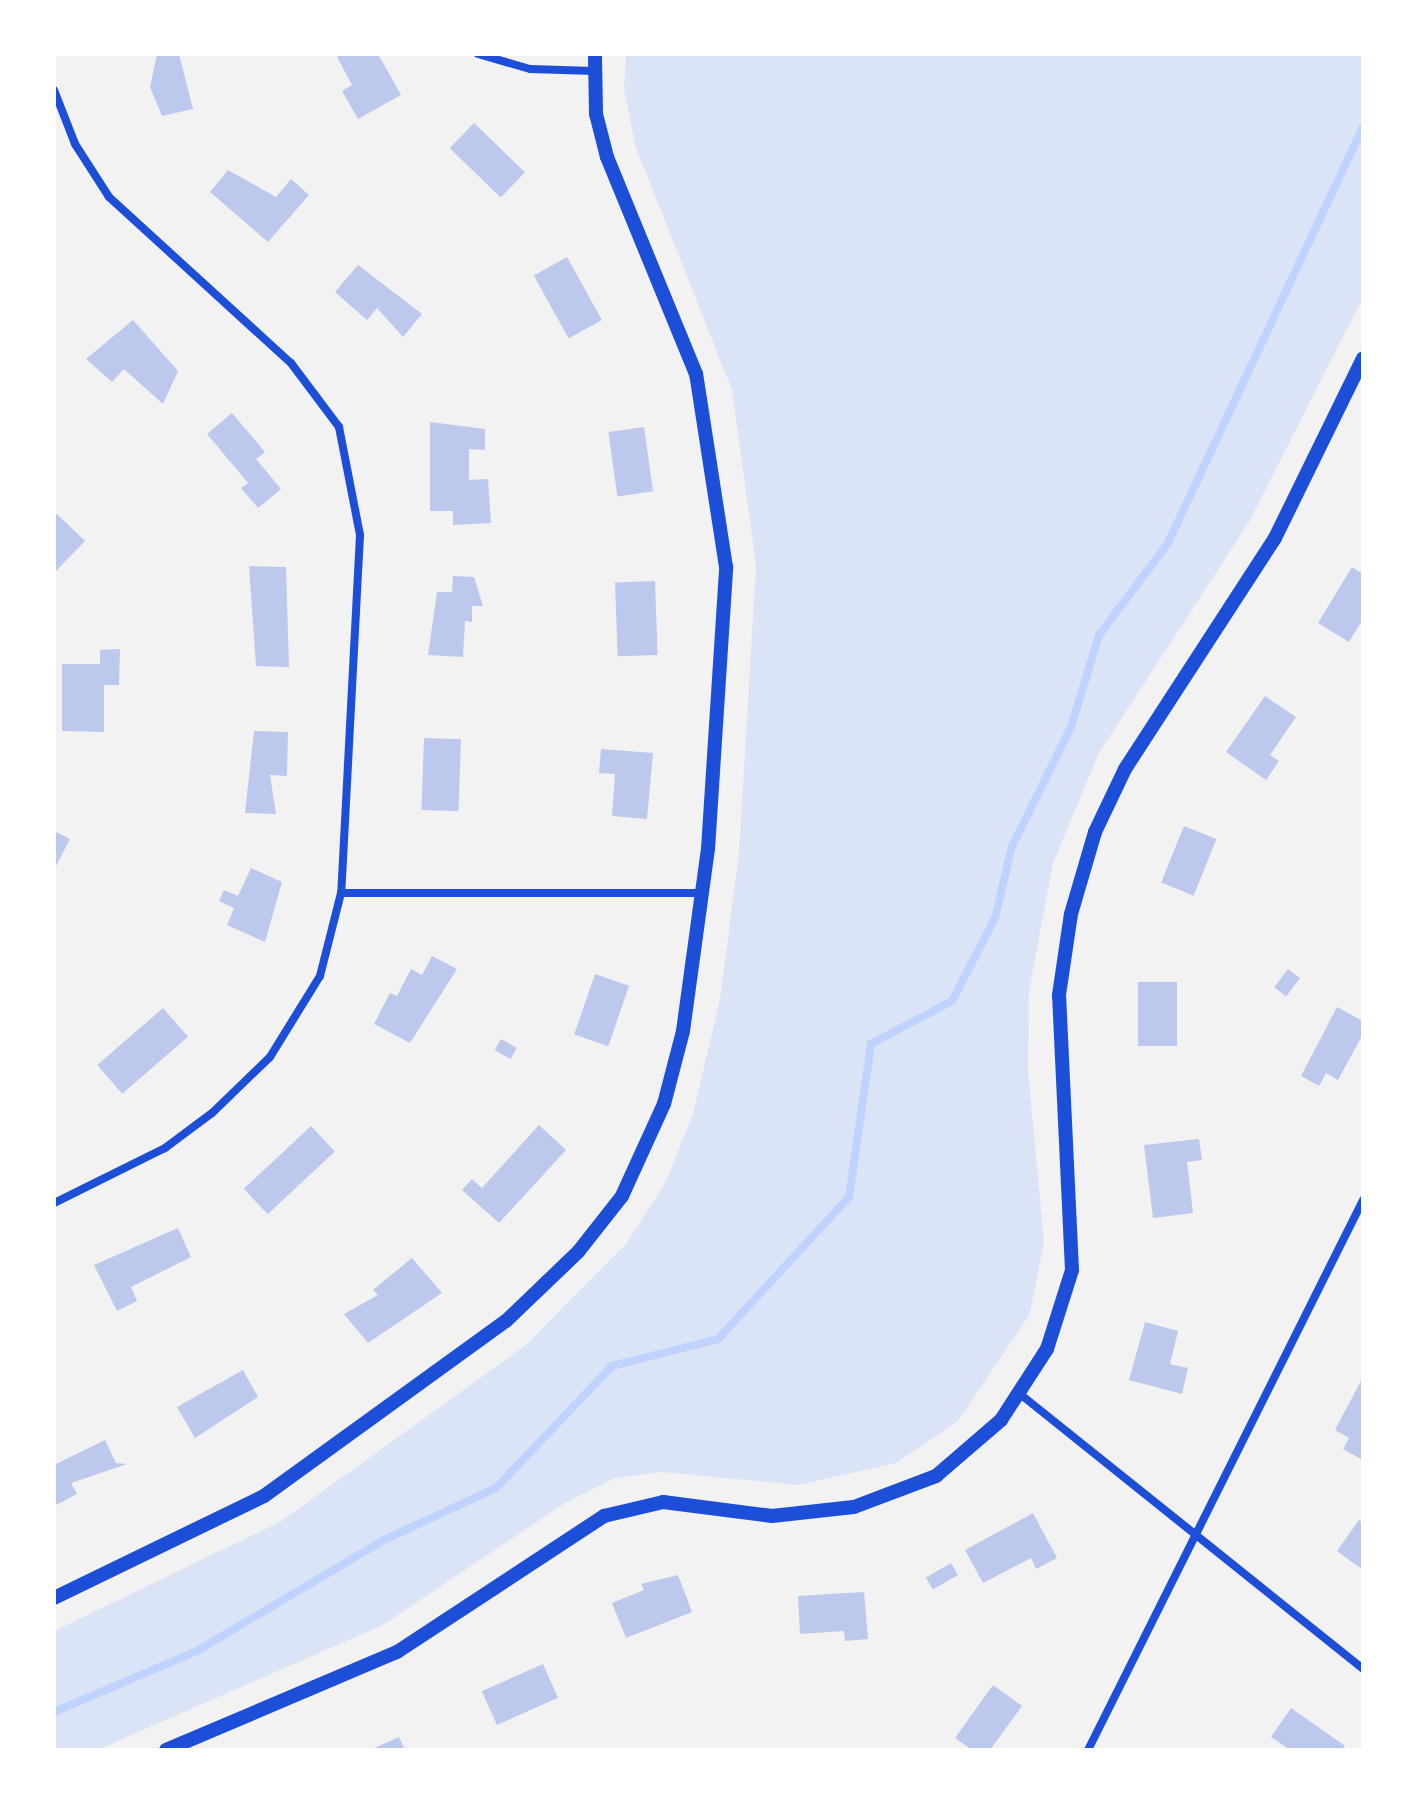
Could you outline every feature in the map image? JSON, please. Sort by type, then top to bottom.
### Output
[{"type":"street","points":[[478,54],[530,69],[594,71]]},
{"type":"street","points":[[54,1598],[225,1518],[339,1448],[506,1321],[578,1252],[622,1196],[664,1104],[683,1031],[720,730],[721,518],[696,374],[616,183],[596,114],[595,54]]},
{"type":"street","points":[[54,90],[57,109],[109,197],[291,363],[339,427],[360,535],[341,893],[320,976],[270,1057],[165,1148],[54,1203]]},
{"type":"street","points":[[166,1750],[409,1645],[604,1516],[663,1502],[772,1516],[882,1500],[958,1462],[1020,1394],[1058,1325],[1072,1270],[1058,1020],[1064,957],[1087,858],[1125,769],[1275,538],[1363,358]]},
{"type":"street","points":[[341,893],[702,893]]},
{"type":"street","points":[[1088,1750],[1363,1200]]},
{"type":"street","points":[[1020,1394],[1193,1536],[1363,1669]]},
{"type":"shaded area","points":[[626,54],[1363,54],[1363,297],[1249,522],[1099,753],[1053,863],[1029,992],[1028,1070],[1044,1242],[1030,1314],[958,1421],[896,1463],[798,1485],[662,1472],[615,1478],[565,1503],[383,1625],[97,1750],[54,1750],[54,1631],[280,1522],[526,1345],[626,1244],[666,1182],[693,1114],[720,999],[739,853],[756,566],[732,390],[636,148],[624,90]]},
{"type":"building","points":[[157,54],[179,54],[193,109],[162,116],[150,87]]},
{"type":"building","points":[[342,54],[378,54],[401,95],[358,119],[342,91],[352,85],[337,57]]},
{"type":"building","points":[[474,123],[525,172],[501,197],[450,148]]},
{"type":"building","points":[[228,170],[276,197],[291,179],[309,195],[268,242],[210,192]]},
{"type":"building","points":[[567,257],[602,320],[569,338],[534,275]]},
{"type":"building","points":[[358,265],[422,314],[403,337],[377,308],[367,320],[335,292]]},
{"type":"building","points":[[133,320],[178,371],[163,404],[124,369],[112,382],[86,359]]},
{"type":"building","points":[[232,413],[265,452],[256,459],[281,489],[258,508],[241,488],[248,483],[207,434]]},
{"type":"building","points":[[430,422],[485,429],[485,450],[469,449],[469,480],[488,479],[491,523],[453,525],[453,511],[430,511]]},
{"type":"building","points":[[644,427],[653,491],[617,496],[608,432]]},
{"type":"building","points":[[57,514],[85,541],[54,573],[54,517]]},
{"type":"building","points":[[249,566],[286,567],[289,667],[256,666]]},
{"type":"building","points":[[1352,567],[1363,574],[1363,619],[1349,642],[1318,623]]},
{"type":"building","points":[[453,576],[474,577],[483,606],[472,606],[472,622],[465,621],[463,657],[428,655],[437,592],[452,592]]},
{"type":"building","points":[[655,581],[658,655],[618,656],[615,582]]},
{"type":"building","points":[[120,649],[119,685],[104,685],[104,732],[62,731],[62,664],[100,664],[100,650]]},
{"type":"building","points":[[1265,696],[1296,717],[1270,755],[1279,761],[1266,780],[1226,752]]},
{"type":"building","points":[[254,731],[288,732],[287,776],[270,775],[276,814],[245,813]]},
{"type":"building","points":[[424,738],[461,739],[458,811],[421,810]]},
{"type":"building","points":[[601,749],[653,753],[647,819],[612,816],[615,774],[599,773]]},
{"type":"building","points":[[1184,826],[1216,839],[1194,896],[1161,883]]},
{"type":"building","points":[[54,831],[70,839],[54,870]]},
{"type":"building","points":[[251,868],[282,882],[265,942],[227,925],[234,908],[219,901],[224,890],[238,896]]},
{"type":"building","points":[[432,956],[457,969],[410,1043],[374,1024],[390,993],[397,996],[411,969],[422,975]]},
{"type":"building","points":[[1288,969],[1300,978],[1286,996],[1274,987]]},
{"type":"building","points":[[595,974],[629,986],[608,1046],[574,1035]]},
{"type":"building","points":[[1138,982],[1177,982],[1177,1046],[1138,1046]]},
{"type":"building","points":[[1337,1007],[1363,1021],[1363,1034],[1338,1080],[1326,1073],[1319,1086],[1301,1076]]},
{"type":"building","points":[[163,1008],[188,1037],[122,1094],[97,1065]]},
{"type":"building","points":[[501,1039],[517,1048],[510,1059],[495,1050]]},
{"type":"building","points":[[539,1125],[566,1150],[499,1223],[462,1190],[472,1179],[482,1188]]},
{"type":"building","points":[[311,1126],[335,1152],[268,1214],[244,1189]]},
{"type":"building","points":[[1199,1139],[1202,1160],[1187,1162],[1193,1213],[1153,1218],[1144,1145]]},
{"type":"building","points":[[178,1228],[191,1257],[131,1287],[137,1301],[117,1311],[94,1265]]},
{"type":"building","points":[[412,1258],[442,1293],[368,1343],[344,1314],[378,1295],[373,1290]]},
{"type":"building","points":[[1145,1322],[1178,1331],[1170,1364],[1188,1368],[1182,1394],[1129,1380]]},
{"type":"building","points":[[243,1370],[258,1397],[195,1438],[177,1407]]},
{"type":"building","points":[[1363,1377],[1363,1460],[1343,1449],[1349,1438],[1335,1430]]},
{"type":"building","points":[[105,1440],[116,1463],[127,1464],[71,1483],[77,1494],[54,1506],[54,1465]]},
{"type":"building","points":[[1033,1513],[1057,1558],[1036,1569],[1031,1558],[983,1583],[965,1550]]},
{"type":"building","points":[[1359,1520],[1363,1523],[1363,1570],[1337,1551]]},
{"type":"building","points":[[951,1563],[958,1575],[933,1590],[926,1578]]},
{"type":"building","points":[[678,1575],[692,1612],[626,1638],[612,1603],[644,1590],[641,1584]]},
{"type":"building","points":[[864,1592],[868,1639],[845,1641],[844,1631],[800,1634],[798,1596]]},
{"type":"building","points":[[543,1664],[558,1698],[497,1725],[482,1691]]},
{"type":"building","points":[[993,1685],[1022,1706],[990,1750],[972,1750],[955,1738]]},
{"type":"building","points":[[1291,1708],[1345,1746],[1342,1750],[1290,1750],[1271,1737]]},
{"type":"building","points":[[399,1737],[405,1750],[370,1750]]},
{"type":"waterway","points":[[54,1712],[197,1651],[384,1540],[496,1488],[612,1366],[718,1339],[849,1197],[871,1044],[952,1001],[995,918],[1012,846],[1071,727],[1099,635],[1168,543],[1363,126]]}]
